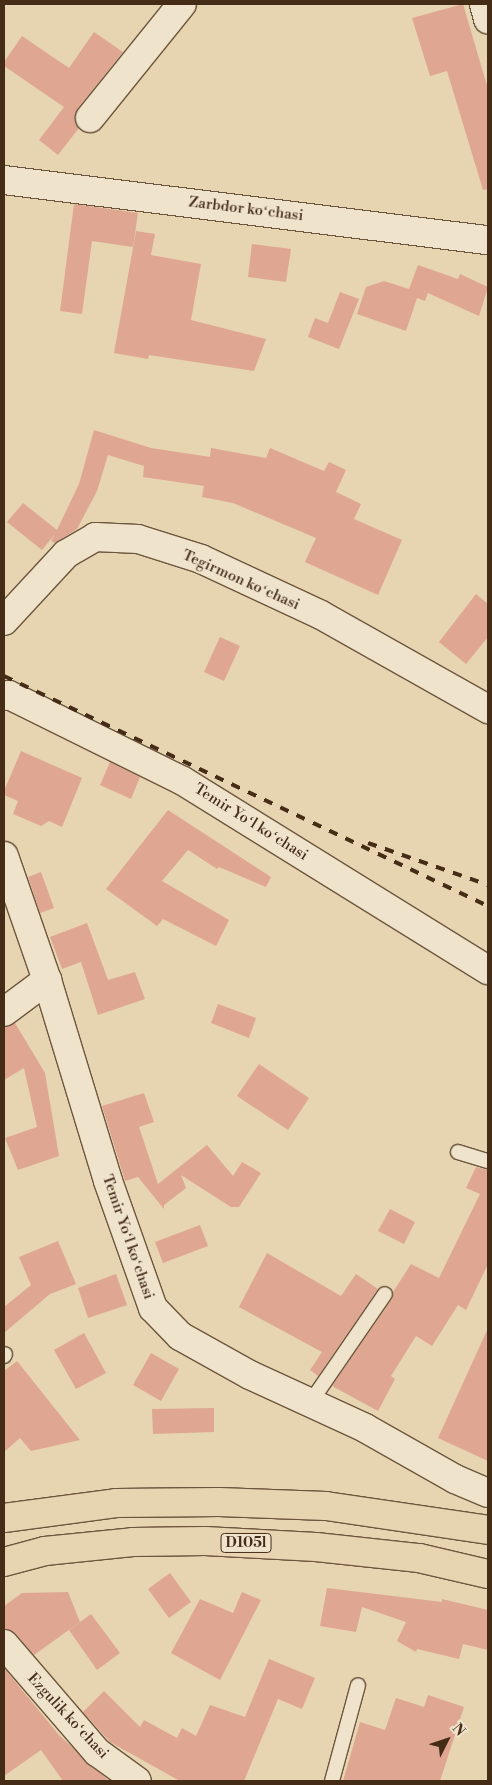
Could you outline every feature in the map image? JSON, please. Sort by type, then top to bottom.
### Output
[{"type":"highway","points":[[4,1518],[116,1503],[219,1502],[326,1506],[488,1530]]},
{"type":"highway","name":"D105l","points":[[4,1562],[45,1552],[133,1542],[206,1541],[316,1547],[419,1558],[488,1574]]},
{"type":"street","points":[[90,118],[182,4]]},
{"type":"street","points":[[484,4],[488,19]]},
{"type":"street","name":"Zarbdor koʻchasi","points":[[4,180],[488,240]]},
{"type":"street","name":"Tegirmon koʻchasi","points":[[4,621],[66,554],[95,536],[138,539],[201,559],[321,615],[488,709]]},
{"type":"street","name":"Temir Yoʻl koʻchasi","points":[[4,696],[9,695],[184,781],[488,970]]},
{"type":"street","name":"Temir Yoʻl koʻchasi","points":[[4,856],[47,980],[108,1181],[153,1308],[180,1336],[310,1403],[365,1428],[455,1479],[488,1492]]},
{"type":"street","points":[[4,1012],[47,980]]},
{"type":"street","name":"Ezgulik koʻchasi","points":[[4,1644],[97,1752],[137,1781]]},
{"type":"lane","points":[[458,1152],[488,1161]]},
{"type":"lane","points":[[310,1403],[385,1294]]},
{"type":"lane","points":[[332,1781],[358,1685]]},
{"type":"building","points":[[463,4],[488,89],[488,189],[483,190],[447,71],[430,76],[412,18]]},
{"type":"building","points":[[94,32],[123,52],[78,108],[75,116],[79,128],[58,155],[39,140],[64,107],[4,66],[4,62],[22,36],[69,68]]},
{"type":"building","points":[[74,204],[138,213],[133,247],[92,241],[82,314],[60,311]]},
{"type":"building","points":[[136,231],[155,234],[151,255],[201,264],[191,320],[266,339],[254,371],[149,355],[148,359],[114,353]]},
{"type":"building","points":[[252,244],[291,249],[286,282],[248,277]]},
{"type":"building","points":[[418,265],[458,279],[460,274],[488,287],[479,316],[428,293],[425,301],[417,298],[406,331],[357,314],[366,287],[384,281],[409,289]]},
{"type":"building","points":[[340,292],[359,299],[339,349],[308,337],[315,318],[328,323]]},
{"type":"building","points":[[94,430],[151,448],[210,457],[211,448],[266,458],[270,448],[324,471],[329,462],[346,470],[336,492],[361,504],[354,519],[402,540],[378,595],[305,562],[316,538],[233,503],[202,497],[204,486],[143,477],[144,466],[108,455],[97,491],[77,529],[55,543],[51,541],[55,534],[42,550],[7,522],[23,503],[57,530],[79,484]]},
{"type":"building","points":[[476,594],[488,604],[488,637],[466,664],[439,642]]},
{"type":"building","points":[[220,637],[240,646],[224,681],[204,672]]},
{"type":"building","points":[[21,751],[82,778],[62,827],[49,821],[41,826],[13,814],[18,801],[4,795],[4,791]]},
{"type":"building","points":[[110,762],[140,777],[131,799],[100,785]]},
{"type":"building","points":[[168,810],[271,877],[266,887],[219,867],[217,869],[188,850],[162,881],[229,920],[216,946],[163,919],[157,926],[106,889]]},
{"type":"building","points":[[41,872],[54,908],[40,913],[28,877]]},
{"type":"building","points":[[87,923],[108,980],[135,972],[145,999],[98,1015],[81,962],[62,969],[50,937]]},
{"type":"building","points":[[218,1004],[256,1018],[249,1038],[211,1023]]},
{"type":"building","points":[[15,1023],[45,1073],[59,1156],[18,1170],[5,1138],[37,1127],[24,1068],[4,1080],[4,1027]]},
{"type":"building","points":[[259,1064],[309,1098],[288,1130],[237,1096]]},
{"type":"building","points":[[144,1093],[154,1122],[139,1127],[158,1184],[207,1145],[233,1176],[242,1162],[261,1173],[239,1207],[231,1207],[181,1175],[186,1188],[164,1205],[164,1209],[138,1177],[125,1181],[102,1106]]},
{"type":"building","points":[[476,1167],[488,1170],[488,1264],[466,1310],[458,1305],[432,1346],[416,1336],[391,1376],[395,1379],[378,1411],[332,1386],[392,1299],[393,1292],[411,1264],[439,1278],[480,1194],[466,1188]]},
{"type":"building","points":[[390,1209],[415,1222],[404,1244],[378,1231]]},
{"type":"building","points":[[200,1225],[208,1246],[163,1263],[155,1242]]},
{"type":"building","points":[[58,1241],[76,1284],[50,1294],[4,1333],[4,1307],[31,1285],[19,1257]]},
{"type":"building","points":[[267,1253],[341,1296],[356,1274],[378,1289],[318,1376],[310,1370],[322,1352],[239,1307]]},
{"type":"building","points":[[116,1274],[127,1305],[88,1318],[78,1288]]},
{"type":"building","points":[[488,1328],[488,1461],[438,1438]]},
{"type":"building","points":[[84,1333],[106,1373],[76,1389],[54,1350]]},
{"type":"building","points":[[151,1353],[179,1369],[161,1401],[133,1385]]},
{"type":"building","points":[[17,1361],[80,1440],[31,1451],[20,1438],[4,1452],[4,1371]]},
{"type":"building","points":[[214,1408],[214,1432],[153,1434],[152,1409]]},
{"type":"building","points":[[170,1573],[191,1602],[169,1618],[148,1589]]},
{"type":"building","points":[[327,1588],[442,1602],[442,1599],[488,1610],[488,1650],[463,1644],[459,1659],[417,1649],[416,1652],[397,1641],[406,1622],[362,1607],[356,1632],[320,1626]]},
{"type":"building","points":[[68,1592],[80,1622],[34,1655],[15,1633],[4,1629],[4,1606],[22,1593]]},
{"type":"building","points":[[242,1592],[261,1600],[220,1680],[171,1653],[200,1599],[233,1613]]},
{"type":"building","points":[[91,1614],[120,1653],[97,1670],[69,1630]]},
{"type":"building","points":[[269,1659],[315,1678],[302,1709],[278,1699],[244,1781],[180,1781],[110,1742],[83,1712],[104,1691],[140,1727],[144,1720],[177,1738],[182,1728],[196,1736],[210,1705],[245,1717]]},
{"type":"building","points":[[4,1668],[59,1735],[109,1781],[63,1781],[41,1750],[4,1776]]},
{"type":"building","points":[[428,1695],[464,1707],[440,1781],[343,1781],[360,1722],[385,1730],[396,1698],[424,1707]]},
{"type":"railway","points":[[4,676],[488,906]]},
{"type":"railway","points":[[368,843],[488,885]]}]
